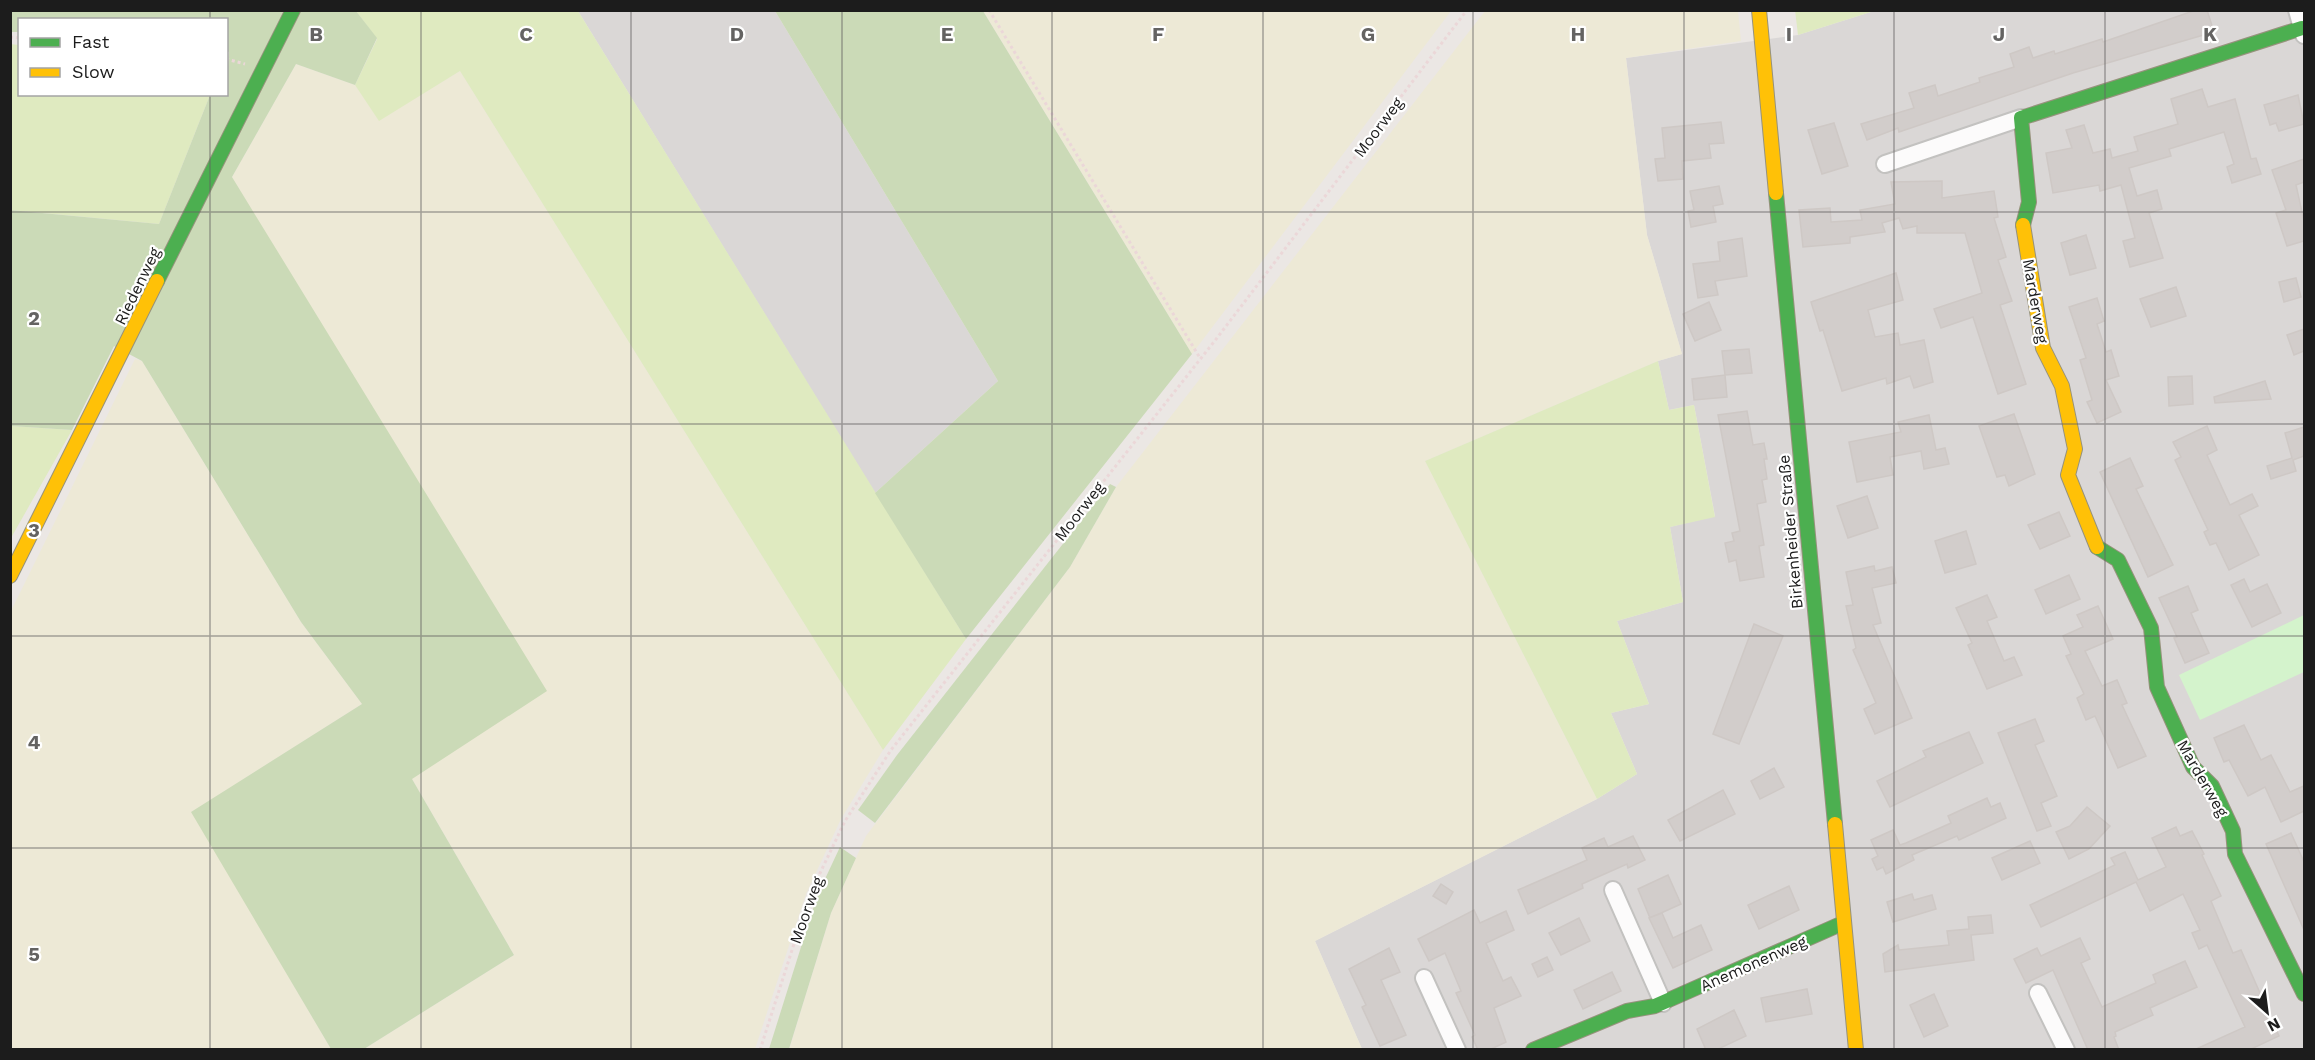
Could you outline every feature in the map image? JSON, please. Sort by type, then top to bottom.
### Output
[{"type":"street","name":"Riedenweg","points":[[10,576],[293,10]]},
{"type":"street","name":"Birkenheider Straße","points":[[1759,10],[1856,1050]]},
{"type":"street","points":[[1885,164],[2021,118],[2303,31],[2297,10]]},
{"type":"street","name":"Marderweg","points":[[2021,118],[2029,202],[2023,223],[2043,348],[2062,386],[2074,449],[2068,475],[2098,549],[2118,560],[2151,628],[2157,687],[2193,767],[2212,786],[2233,831],[2235,854],[2304,994]]},
{"type":"street","points":[[1612,890],[1663,1002]]},
{"type":"street","name":"Anemonenweg","points":[[1533,1050],[1626,1011],[1663,1002],[1843,923]]},
{"type":"street","points":[[1424,978],[1457,1050]]},
{"type":"street","points":[[2038,993],[2066,1050]]},
{"type":"path","points":[[989,10],[1200,358]]},
{"type":"path","name":"Moorweg","points":[[760,1050],[810,894],[845,821],[891,750],[1200,358],[1467,10]]},
{"type":"shaded area","points":[[578,11],[775,11],[998,381],[875,493]]},
{"type":"shaded area","points":[[983,11],[1451,11],[1192,354]]},
{"type":"shaded area","points":[[1485,11],[1738,11],[1741,41],[1626,58],[1647,235],[1682,354],[1658,361],[1425,461],[1597,799],[1315,941],[1362,1049],[789,1050],[831,913],[866,836],[1070,567],[1116,487]]},
{"type":"shaded area","points":[[1874,11],[2304,11],[2304,1049],[1362,1049],[1315,941],[1597,799],[1637,774],[1611,713],[1649,704],[1617,621],[1683,602],[1670,527],[1715,516],[1694,405],[1669,410],[1658,361],[1682,354],[1647,235],[1626,58],[1798,35]]},
{"type":"shaded area","points":[[296,64],[355,85],[379,120],[460,71],[883,750],[841,819],[806,894],[755,1049],[364,1049],[514,955],[412,779],[232,177]]},
{"type":"shaded area","points":[[135,359],[142,361],[301,622],[362,704],[192,812],[331,1049],[11,1049],[10,613]]},
{"type":"green space","points":[[1795,10],[1874,10],[1874,11],[1798,35]]},
{"type":"green space","points":[[11,11],[356,11],[377,38],[355,85],[296,64],[232,177],[547,691],[412,779],[514,955],[364,1049],[331,1049],[191,812],[362,704],[301,622],[142,361],[114,346],[72,430],[11,426],[10,210],[159,224],[210,96],[228,96],[228,18],[18,18],[18,32],[11,32]]},
{"type":"green space","points":[[356,11],[578,11],[966,639],[883,750],[460,71],[379,121],[355,85],[377,39]]},
{"type":"green space","points":[[775,11],[983,11],[1192,354],[966,639],[875,493],[998,381]]},
{"type":"green space","points":[[10,44],[18,45],[18,96],[210,96],[159,224],[11,210]]},
{"type":"green space","points":[[1658,361],[1669,410],[1694,405],[1715,517],[1670,527],[1683,602],[1617,621],[1649,704],[1611,713],[1637,774],[1597,799],[1425,461]]},
{"type":"green space","points":[[11,426],[72,430],[11,538]]},
{"type":"green space","points":[[1110,484],[1116,487],[1070,567],[875,823],[858,810],[897,755]]},
{"type":"green space","points":[[2304,615],[2304,672],[2200,720],[2179,675]]},
{"type":"green space","points":[[840,847],[856,858],[831,913],[789,1049],[769,1049],[817,896]]},
{"type":"building","points":[[2196,10],[2207,10],[2214,32],[2073,73],[1899,132],[1898,128],[1867,140],[1861,124],[1914,108],[1909,93],[1935,85],[1938,96],[1980,82],[1979,78],[2014,67],[2010,54],[2029,47],[2033,58],[2054,51],[2055,54],[2102,39],[2103,42]]},
{"type":"building","points":[[2202,89],[2208,107],[2235,99],[2251,159],[2256,158],[2261,174],[2232,183],[2227,167],[2234,164],[2224,132],[2169,149],[2171,156],[2129,168],[2137,196],[2157,190],[2162,209],[2149,213],[2163,258],[2130,267],[2123,241],[2135,238],[2121,185],[2100,191],[2099,185],[2053,193],[2046,153],[2072,148],[2066,130],[2084,125],[2093,153],[2110,149],[2112,158],[2138,151],[2134,137],[2178,124],[2171,99]]},
{"type":"building","points":[[2298,95],[2304,124],[2279,131],[2276,123],[2270,125],[2264,105]]},
{"type":"building","points":[[1721,122],[1724,143],[1709,144],[1711,158],[1682,161],[1683,179],[1658,181],[1655,159],[1665,158],[1662,128]]},
{"type":"building","points":[[1834,123],[1848,166],[1822,174],[1808,130]]},
{"type":"building","points":[[2304,159],[2304,182],[2296,185],[2304,221],[2304,241],[2287,246],[2276,213],[2286,210],[2272,170]]},
{"type":"building","points":[[1942,181],[1942,198],[1994,191],[1998,217],[1994,218],[2006,257],[1998,260],[2012,301],[2000,305],[2026,384],[1998,394],[1973,317],[1941,328],[1934,309],[1982,293],[1965,233],[1917,233],[1917,226],[1903,229],[1899,218],[1882,223],[1885,232],[1850,237],[1850,243],[1803,247],[1799,210],[1830,208],[1831,222],[1862,220],[1860,210],[1895,204],[1891,182]]},
{"type":"building","points":[[1719,186],[1723,204],[1713,206],[1716,222],[1691,227],[1688,211],[1694,210],[1690,191]]},
{"type":"building","points":[[2086,235],[2096,268],[2070,275],[2061,243]]},
{"type":"building","points":[[1742,238],[1747,276],[1715,281],[1718,295],[1698,298],[1693,264],[1720,261],[1718,242]]},
{"type":"building","points":[[1896,273],[1903,300],[1868,310],[1875,337],[1898,333],[1900,345],[1924,340],[1933,382],[1914,388],[1910,376],[1887,384],[1886,378],[1842,391],[1823,330],[1820,331],[1811,302]]},
{"type":"building","points":[[2296,278],[2301,297],[2284,302],[2279,282]]},
{"type":"building","points":[[2176,287],[2186,316],[2151,327],[2140,299]]},
{"type":"building","points":[[2097,298],[2104,321],[2097,324],[2106,352],[2111,350],[2119,376],[2106,380],[2121,412],[2097,423],[2087,402],[2092,400],[2080,360],[2086,358],[2069,307]]},
{"type":"building","points":[[1709,302],[1721,330],[1695,341],[1683,314]]},
{"type":"building","points":[[2304,329],[2304,351],[2294,355],[2287,335]]},
{"type":"building","points":[[1749,349],[1752,373],[1725,375],[1722,351]]},
{"type":"building","points":[[1725,375],[1727,397],[1694,400],[1692,379]]},
{"type":"building","points":[[2192,376],[2193,404],[2169,406],[2168,377]]},
{"type":"building","points":[[2265,381],[2271,399],[2215,403],[2214,397]]},
{"type":"building","points":[[1747,411],[1753,445],[1764,443],[1767,459],[1764,459],[1767,479],[1762,480],[1766,502],[1757,504],[1764,545],[1759,546],[1764,577],[1740,581],[1736,560],[1729,562],[1725,543],[1734,541],[1732,533],[1740,531],[1718,415]]},
{"type":"building","points":[[2014,414],[2035,474],[2009,486],[2005,475],[1997,477],[1979,426]]},
{"type":"building","points":[[1929,415],[1936,450],[1945,448],[1949,464],[1924,469],[1921,451],[1890,457],[1893,475],[1857,482],[1849,442],[1901,432],[1898,422]]},
{"type":"building","points":[[2207,426],[2217,450],[2207,455],[2230,505],[2252,494],[2258,506],[2239,515],[2259,555],[2229,570],[2216,543],[2210,545],[2204,532],[2208,530],[2175,460],[2181,457],[2173,442]]},
{"type":"building","points":[[2304,427],[2304,456],[2293,460],[2296,471],[2271,479],[2267,466],[2292,458],[2285,433]]},
{"type":"building","points":[[2130,458],[2143,486],[2136,489],[2173,565],[2148,577],[2100,472]]},
{"type":"building","points":[[1867,496],[1878,528],[1848,538],[1837,506]]},
{"type":"building","points":[[2059,512],[2070,536],[2040,549],[2028,525]]},
{"type":"building","points":[[1966,531],[1976,564],[1945,573],[1935,541]]},
{"type":"building","points":[[1874,566],[1875,571],[1892,567],[1896,583],[1872,588],[1881,623],[1873,625],[1912,718],[1875,734],[1864,709],[1876,703],[1853,650],[1856,648],[1846,606],[1853,605],[1846,572]]},
{"type":"building","points":[[2069,575],[2080,599],[2046,614],[2035,590]]},
{"type":"building","points":[[2244,579],[2250,592],[2267,584],[2281,613],[2252,627],[2231,585]]},
{"type":"building","points":[[2188,586],[2198,610],[2191,613],[2209,653],[2185,663],[2174,638],[2177,637],[2159,598]]},
{"type":"building","points":[[1987,595],[1997,617],[1987,621],[2004,661],[2014,657],[2022,675],[1987,689],[1968,645],[1972,643],[1956,608]]},
{"type":"building","points":[[2098,606],[2113,639],[2085,651],[2102,686],[2117,680],[2127,703],[2122,705],[2146,756],[2118,768],[2095,716],[2086,720],[2077,698],[2084,694],[2066,656],[2071,654],[2063,636],[2083,627],[2077,615]]},
{"type":"building","points":[[1754,624],[1783,636],[1739,744],[1713,734]]},
{"type":"building","points":[[2035,719],[2044,741],[2035,745],[2057,796],[2041,803],[2051,826],[2037,831],[1998,733]]},
{"type":"building","points":[[2244,725],[2261,760],[2271,755],[2290,792],[2304,786],[2304,811],[2281,822],[2265,787],[2248,796],[2229,760],[2224,762],[2214,738]]},
{"type":"building","points":[[1969,732],[1983,763],[1890,807],[1877,781],[1926,757],[1923,751]]},
{"type":"building","points":[[1774,768],[1784,787],[1760,799],[1751,781]]},
{"type":"building","points":[[1723,790],[1735,814],[1680,841],[1668,820]]},
{"type":"building","points":[[1987,798],[1991,807],[2000,803],[2006,818],[1959,840],[1957,836],[1912,855],[1914,860],[1886,874],[1883,867],[1877,870],[1872,859],[1878,856],[1871,840],[1893,830],[1900,845],[1906,843],[1951,823],[1948,816]]},
{"type":"building","points":[[2087,807],[2110,826],[2089,849],[2069,859],[2056,832],[2070,826]]},
{"type":"building","points":[[2176,827],[2180,836],[2192,831],[2204,854],[2202,855],[2221,896],[2211,901],[2233,953],[2241,950],[2279,1036],[2249,1050],[2194,1050],[2245,1027],[2207,945],[2199,949],[2192,933],[2200,930],[2183,894],[2150,911],[2136,882],[2041,927],[2030,905],[2115,865],[2111,858],[2125,852],[2138,880],[2166,867],[2152,838]]},
{"type":"building","points":[[2291,833],[2304,862],[2304,930],[2266,844]]},
{"type":"building","points":[[1633,836],[1645,860],[1628,868],[1627,864],[1582,884],[1583,888],[1528,914],[1518,890],[1587,860],[1582,848],[1604,838],[1608,847]]},
{"type":"building","points":[[2030,841],[2040,863],[2002,880],[1992,858]]},
{"type":"building","points":[[1668,875],[1681,904],[1650,918],[1638,889]]},
{"type":"building","points":[[1441,884],[1453,892],[1446,904],[1433,896]]},
{"type":"building","points":[[1789,886],[1799,910],[1759,929],[1748,905]]},
{"type":"building","points":[[1912,894],[1914,900],[1932,895],[1936,909],[1893,922],[1887,902]]},
{"type":"building","points":[[1474,910],[1480,923],[1506,911],[1514,930],[1486,943],[1503,981],[1511,977],[1521,996],[1494,1008],[1506,1042],[1489,1050],[1478,1050],[1472,1037],[1475,1035],[1456,993],[1461,991],[1445,953],[1429,961],[1418,939]]},
{"type":"building","points":[[1662,913],[1673,938],[1701,925],[1712,950],[1673,968],[1649,918]]},
{"type":"building","points":[[1991,915],[1993,933],[1971,935],[1974,960],[1885,972],[1883,954],[1898,945],[1899,950],[1949,945],[1947,931],[1969,929],[1968,917]]},
{"type":"building","points":[[1579,918],[1590,941],[1561,955],[1549,933]]},
{"type":"building","points":[[2080,938],[2090,959],[2081,963],[2102,1007],[2156,983],[2153,975],[2185,961],[2197,987],[2150,1008],[2153,1015],[2115,1032],[2114,1037],[2119,1050],[2088,1050],[2053,970],[2026,983],[2014,959],[2037,948],[2041,956]]},
{"type":"building","points":[[1389,948],[1400,972],[1381,980],[1406,1035],[1380,1046],[1362,1007],[1366,1005],[1349,969]]},
{"type":"building","points":[[1547,957],[1553,970],[1538,977],[1532,964]]},
{"type":"building","points":[[1612,972],[1621,991],[1583,1009],[1574,990]]},
{"type":"building","points":[[1807,989],[1812,1014],[1766,1022],[1761,998]]},
{"type":"building","points":[[1934,994],[1948,1026],[1924,1037],[1910,1005]]},
{"type":"building","points":[[1734,1010],[1746,1036],[1716,1050],[1706,1050],[1697,1029]]},
{"type":"traffic: fast","points":[[157,281],[293,10]]},
{"type":"traffic: fast","points":[[2023,225],[2029,202],[2021,118],[2302,28]]},
{"type":"traffic: fast","points":[[1776,193],[1835,824]]},
{"type":"traffic: fast","points":[[2097,547],[2118,560],[2151,628],[2157,687],[2193,767],[2212,786],[2233,831],[2235,854],[2304,994]]},
{"type":"traffic: fast","points":[[1533,1050],[1627,1011],[1655,1006],[1843,923]]},
{"type":"traffic: slow","points":[[1759,10],[1776,193]]},
{"type":"traffic: slow","points":[[2023,225],[2043,348],[2062,386],[2075,449],[2068,475],[2097,547]]},
{"type":"traffic: slow","points":[[10,576],[157,281]]},
{"type":"traffic: slow","points":[[1835,824],[1856,1050]]}]
